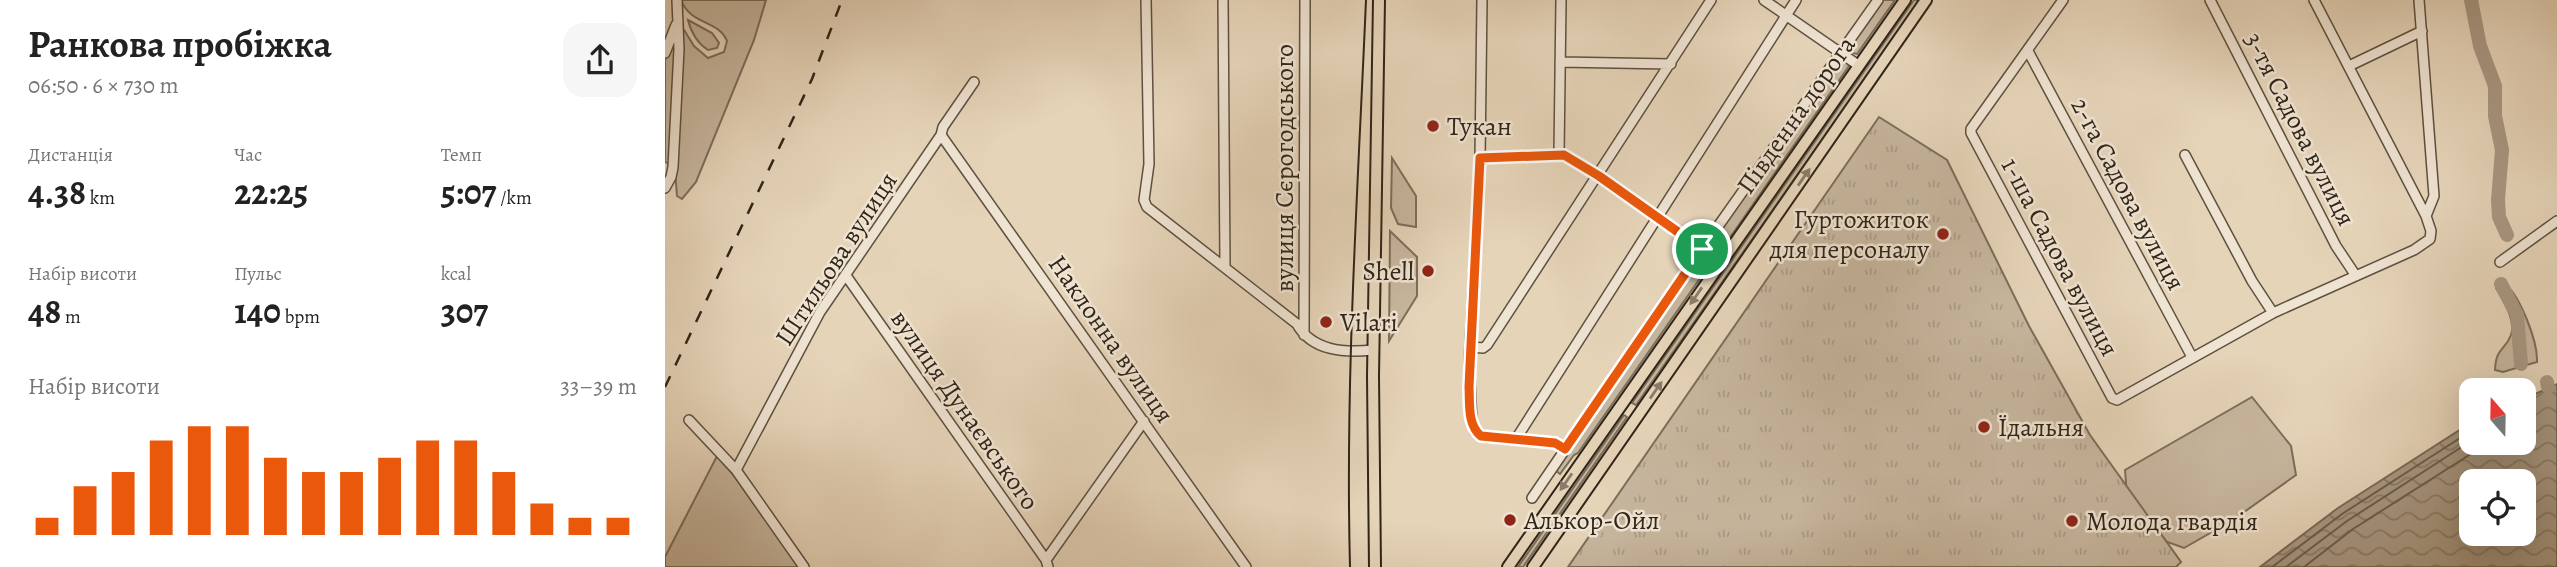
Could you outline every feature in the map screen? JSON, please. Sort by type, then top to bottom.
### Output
[{"type":"main road","points":[[1375,567],[1373,350],[1378,0]]},
{"type":"main road","name":"Південна дорога","points":[[1508,567],[1905,0]]},
{"type":"main road","name":"Південна дорога","points":[[1533,567],[1926,0]]},
{"type":"main road","points":[[1619,405],[1636,418]]},
{"type":"street","points":[[665,53],[677,20],[677,0]]},
{"type":"street","points":[[1146,0],[1149,164],[1145,204],[1156,216],[1297,324],[1304,337],[1332,350],[1373,350]]},
{"type":"street","points":[[1223,0],[1225,267]]},
{"type":"street","name":"вулиця Сєрогодського","points":[[1304,337],[1305,0]]},
{"type":"street","points":[[1482,0],[1480,158],[1470,408],[1475,431],[1485,437],[1555,443],[1565,449]]},
{"type":"street","points":[[1559,154],[1561,0]]},
{"type":"street","points":[[1471,347],[1483,348],[1487,345],[1711,0]]},
{"type":"street","points":[[1764,0],[1858,65]]},
{"type":"street","points":[[1515,439],[1796,0]]},
{"type":"street","points":[[1532,498],[1702,249],[1878,0]]},
{"type":"street","points":[[2028,51],[2063,0]]},
{"type":"street","name":"3-тя Садова вулиця","points":[[2210,0],[2336,246],[2356,276]]},
{"type":"street","points":[[2192,357],[2273,313],[2414,250],[2430,239],[2431,231],[2426,216],[2313,0]]},
{"type":"street","points":[[2419,0],[2434,196],[2426,216]]},
{"type":"street","points":[[665,188],[673,167],[679,49],[677,20]]},
{"type":"street","points":[[2349,66],[2422,31]]},
{"type":"street","name":"1-ша Садова вулиця","points":[[2028,51],[1971,129],[1971,133],[2070,323],[2114,400],[2192,357]]},
{"type":"street","name":"2-га Садова вулиця","points":[[2028,51],[2192,357]]},
{"type":"street","points":[[1560,62],[1671,64]]},
{"type":"street","name":"Штильова вулиця","points":[[736,470],[820,312],[847,277],[974,82]]},
{"type":"street","name":"Наклонна вулиця","points":[[941,135],[1246,567]]},
{"type":"street","points":[[1480,158],[1559,154],[1599,176],[1721,262]]},
{"type":"street","points":[[2185,155],[2252,281],[2273,313]]},
{"type":"street","points":[[2500,262],[2557,221]]},
{"type":"street","name":"вулиця Дунаєвського","points":[[847,277],[1047,564]]},
{"type":"street","points":[[689,420],[736,470],[804,567]]},
{"type":"street","points":[[1047,564],[1144,421]]},
{"type":"green space","points":[[681,0],[766,0],[754,40],[696,182],[682,199],[677,196],[675,170],[681,25],[694,46],[708,58],[724,52],[727,41],[717,29],[691,14]]},
{"type":"green space","points":[[1882,0],[1895,0],[1857,54],[1849,52],[1848,49]]},
{"type":"green space","points":[[1914,0],[1920,0],[1636,405],[1632,403]]},
{"type":"green space","points":[[688,20],[712,33],[719,43],[717,48],[708,50],[701,44]]},
{"type":"green space","points":[[670,44],[676,47],[670,164],[665,162],[665,59]]},
{"type":"green space","points":[[1841,58],[1849,66],[1720,252],[1711,252],[1708,247]]},
{"type":"green space","points":[[1879,117],[1947,160],[2029,326],[2090,435],[2181,562],[2176,567],[1568,567]]},
{"type":"green space","points":[[1392,158],[1416,196],[1416,227],[1398,224],[1391,208]]},
{"type":"green space","points":[[1390,231],[1417,257],[1417,296],[1389,341]]},
{"type":"green space","points":[[1700,256],[1709,258],[1710,264],[1578,453],[1560,474],[1555,470]]},
{"type":"green space","points":[[2504,283],[2516,298],[2527,320],[2535,343],[2537,362],[2503,372],[2495,370],[2496,363],[2512,329],[2508,310],[2496,288],[2497,284]]},
{"type":"green space","points":[[2252,397],[2291,446],[2296,475],[2233,520],[2184,548],[2145,534],[2128,509],[2125,470]]},
{"type":"green space","points":[[1624,415],[1627,417],[1523,567],[1518,567]]},
{"type":"green space","points":[[717,456],[738,480],[799,567],[665,567],[665,557]]},
{"type":"water","points":[[2557,384],[2557,567],[2260,567],[2338,508],[2459,430],[2459,455],[2536,455],[2536,394]]},
{"type":"waterway","points":[[2471,0],[2480,46],[2495,86],[2495,116],[2502,150],[2499,217],[2507,235]]},
{"type":"waterway","points":[[2501,284],[2517,315],[2521,364]]},
{"type":"waterway","points":[[2547,382],[2548,387]]},
{"type":"tram line","points":[[1350,567],[1351,354],[1366,0]]},
{"type":"railway","points":[[665,387],[812,79],[842,0]]},
{"type":"place","name":"Тукан","points":[[1433,126]]},
{"type":"place","name":"Гуртожиток для персоналу","points":[[1943,234]]},
{"type":"place","name":"Shell","points":[[1428,271]]},
{"type":"place","name":"Vilari","points":[[1326,322]]},
{"type":"place","name":"Їдальня","points":[[1984,427]]},
{"type":"place","name":"Алькор-Ойл","points":[[1510,520]]},
{"type":"place","name":"Молода гвардія","points":[[2072,521]]},
{"type":"route","points":[[1564,155],[1658,216],[1702,249],[1565,449],[1555,443],[1485,437],[1475,431],[1470,408],[1469,364],[1480,158],[1564,155]]}]
